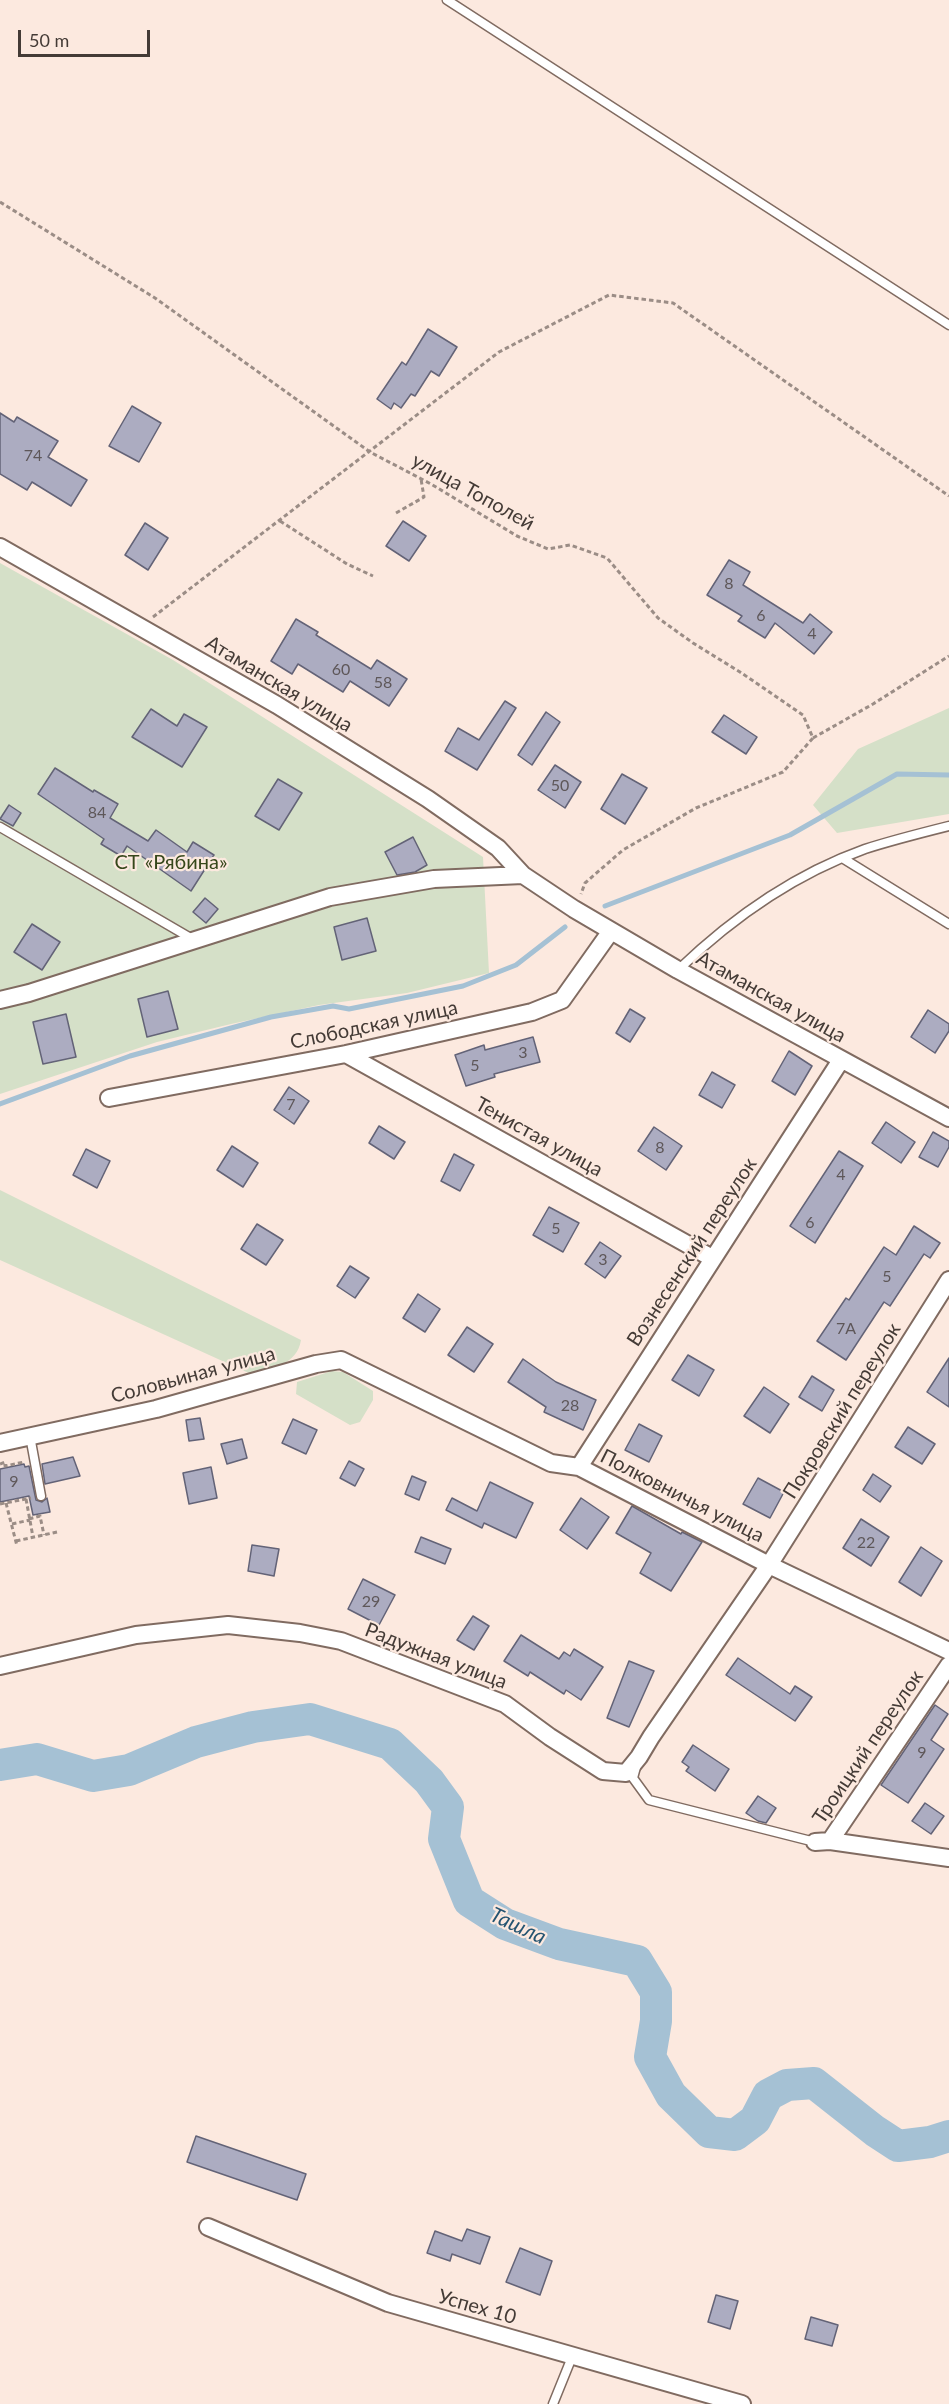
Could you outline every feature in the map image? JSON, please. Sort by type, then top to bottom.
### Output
[{"type":"street","name":"Атаманская улица","points":[[0,547],[277,705],[428,799],[498,848],[523,875],[574,909],[678,970],[949,1118]]},
{"type":"street","points":[[0,1000],[29,993],[330,897],[434,879],[523,875]]},
{"type":"street","name":"Слободская улица","points":[[109,1098],[346,1054],[532,1012],[562,1000],[611,931]]},
{"type":"street","name":"Тенистая улица","points":[[346,1054],[712,1258]]},
{"type":"street","name":"Вознесенский переулок","points":[[579,1467],[841,1060]]},
{"type":"street","name":"Покровский переулок","points":[[770,1565],[949,1280]]},
{"type":"street","name":"Соловьиная улица","points":[[0,1443],[156,1409],[316,1364],[341,1360],[393,1385]]},
{"type":"street","name":"Полковничья улица","points":[[393,1385],[551,1462],[579,1467],[770,1565],[949,1651]]},
{"type":"street","name":"Радужная улица","points":[[0,1666],[136,1635],[228,1625],[300,1633],[341,1641],[506,1704],[550,1737],[603,1771],[626,1773],[770,1565]]},
{"type":"street","name":"Троицкий переулок","points":[[822,1841],[949,1665]]},
{"type":"street","points":[[822,1841],[949,1858]]},
{"type":"street","name":"Успех 10","points":[[208,2227],[388,2303],[742,2404]]},
{"type":"lane","points":[[447,0],[949,325]]},
{"type":"lane","points":[[678,970],[702,947],[784,886],[864,850],[949,826]]},
{"type":"lane","points":[[0,827],[195,940]]},
{"type":"lane","points":[[844,859],[949,924]]},
{"type":"lane","points":[[30,1436],[41,1496]]},
{"type":"lane","points":[[639,1757],[633,1778],[649,1800],[822,1841]]},
{"type":"lane","points":[[553,2404],[572,2357]]},
{"type":"path","name":"улица Тополей","points":[[0,202],[155,298],[370,452],[421,479],[517,536],[548,549],[570,545],[607,558],[658,618],[693,644],[741,672],[803,715],[813,738]]},
{"type":"path","points":[[154,634],[150,619],[499,352],[609,295],[673,303],[949,496]]},
{"type":"path","points":[[396,513],[424,497],[421,479]]},
{"type":"path","points":[[280,521],[347,564],[373,576]]},
{"type":"path","points":[[574,909],[585,883],[623,850],[696,808],[783,772],[813,738],[873,704],[949,656]]},
{"type":"path","points":[[0,1464],[5,1462],[5,1466],[34,1460]]},
{"type":"path","points":[[0,1504],[41,1496]]},
{"type":"path","points":[[26,1499],[33,1537]]},
{"type":"path","points":[[6,1503],[17,1546]]},
{"type":"path","points":[[12,1524],[40,1516],[44,1535]]},
{"type":"path","points":[[16,1541],[57,1532]]},
{"type":"green space","name":"СТ «Рябина»","points":[[0,563],[173,660],[483,857],[489,973],[407,993],[319,1005],[157,1042],[0,1094]]},
{"type":"green space","points":[[949,708],[949,814],[837,833],[813,805],[858,749]]},
{"type":"green space","points":[[0,1190],[301,1340],[299,1348],[289,1360],[282,1364],[251,1374],[0,1260]]},
{"type":"green space","points":[[332,1371],[343,1372],[373,1391],[373,1400],[360,1422],[350,1425],[296,1394],[297,1382]]},
{"type":"building","points":[[428,329],[457,347],[439,376],[431,371],[415,396],[411,394],[401,408],[394,403],[391,409],[377,399],[402,362],[406,365]]},
{"type":"building","points":[[132,406],[161,423],[139,462],[109,446]]},
{"type":"building","points":[[0,413],[14,422],[17,417],[58,441],[48,457],[87,480],[71,506],[32,482],[27,490],[0,474]]},
{"type":"building","points":[[403,521],[426,536],[409,561],[386,546]]},
{"type":"building","points":[[145,523],[168,538],[148,570],[125,555]]},
{"type":"building","points":[[729,560],[750,572],[743,585],[803,623],[810,614],[832,632],[814,654],[775,623],[765,638],[738,621],[742,616],[707,595]]},
{"type":"building","points":[[296,619],[318,632],[316,635],[371,669],[377,660],[407,679],[389,706],[350,681],[343,692],[298,664],[292,674],[271,661]]},
{"type":"building","points":[[505,701],[516,708],[477,770],[445,751],[458,728],[479,740]]},
{"type":"building","points":[[151,709],[177,726],[184,714],[207,727],[182,767],[132,737]]},
{"type":"building","points":[[546,712],[560,722],[532,765],[518,755]]},
{"type":"building","points":[[724,715],[757,737],[746,754],[712,732]]},
{"type":"building","points":[[555,765],[581,782],[565,808],[538,790]]},
{"type":"building","points":[[55,768],[93,792],[94,790],[118,804],[110,818],[148,841],[156,830],[187,852],[193,842],[214,855],[191,891],[127,846],[121,856],[101,844],[104,839],[38,794]]},
{"type":"building","points":[[622,774],[647,788],[625,824],[601,809]]},
{"type":"building","points":[[278,779],[302,793],[279,830],[255,816]]},
{"type":"building","points":[[9,805],[21,813],[13,826],[0,819]]},
{"type":"building","points":[[413,837],[427,865],[415,872],[397,875],[385,852]]},
{"type":"building","points":[[205,898],[218,909],[206,923],[193,912]]},
{"type":"building","points":[[367,918],[376,951],[342,960],[334,927]]},
{"type":"building","points":[[32,924],[60,942],[42,970],[14,952]]},
{"type":"building","points":[[168,991],[178,1029],[147,1037],[138,999]]},
{"type":"building","points":[[630,1009],[645,1018],[630,1042],[616,1033]]},
{"type":"building","points":[[928,1010],[949,1024],[949,1031],[935,1053],[911,1037]]},
{"type":"building","points":[[66,1014],[76,1057],[43,1064],[33,1022]]},
{"type":"building","points":[[533,1037],[540,1062],[494,1074],[495,1077],[466,1086],[455,1055],[484,1045],[485,1050]]},
{"type":"building","points":[[789,1051],[812,1066],[795,1095],[772,1081]]},
{"type":"building","points":[[712,1072],[735,1085],[722,1108],[699,1095]]},
{"type":"building","points":[[289,1087],[309,1101],[294,1124],[274,1110]]},
{"type":"building","points":[[886,1122],[915,1142],[901,1163],[872,1143]]},
{"type":"building","points":[[379,1126],[405,1142],[394,1159],[369,1143]]},
{"type":"building","points":[[654,1127],[682,1146],[666,1170],[638,1151]]},
{"type":"building","points":[[933,1132],[949,1141],[949,1147],[938,1167],[919,1157]]},
{"type":"building","points":[[232,1146],[258,1163],[243,1187],[217,1170]]},
{"type":"building","points":[[86,1149],[110,1161],[97,1188],[73,1175]]},
{"type":"building","points":[[839,1151],[863,1166],[815,1243],[790,1226]]},
{"type":"building","points":[[454,1154],[474,1165],[460,1191],[441,1181]]},
{"type":"building","points":[[549,1207],[579,1223],[563,1252],[533,1235]]},
{"type":"building","points":[[257,1224],[283,1240],[266,1265],[241,1249]]},
{"type":"building","points":[[914,1226],[940,1243],[930,1258],[924,1254],[890,1306],[884,1302],[846,1360],[817,1341],[846,1298],[849,1300],[884,1247],[896,1255]]},
{"type":"building","points":[[600,1242],[621,1256],[605,1278],[585,1264]]},
{"type":"building","points":[[350,1266],[369,1278],[355,1298],[337,1286]]},
{"type":"building","points":[[418,1294],[440,1309],[425,1332],[403,1318]]},
{"type":"building","points":[[467,1327],[493,1344],[474,1372],[448,1355]]},
{"type":"building","points":[[688,1355],[714,1370],[699,1396],[672,1380]]},
{"type":"building","points":[[949,1358],[949,1407],[927,1392]]},
{"type":"building","points":[[523,1359],[556,1382],[596,1400],[583,1430],[544,1412],[546,1407],[508,1382]]},
{"type":"building","points":[[812,1376],[834,1390],[822,1411],[799,1397]]},
{"type":"building","points":[[764,1387],[789,1404],[770,1433],[744,1416]]},
{"type":"building","points":[[200,1418],[204,1439],[189,1441],[186,1420]]},
{"type":"building","points":[[293,1419],[317,1430],[306,1454],[282,1443]]},
{"type":"building","points":[[639,1424],[662,1436],[649,1462],[625,1450]]},
{"type":"building","points":[[908,1427],[935,1444],[922,1464],[895,1447]]},
{"type":"building","points":[[242,1439],[247,1458],[227,1464],[221,1444]]},
{"type":"building","points":[[73,1457],[80,1476],[45,1484],[42,1464]]},
{"type":"building","points":[[349,1461],[364,1469],[355,1486],[340,1478]]},
{"type":"building","points":[[24,1464],[25,1467],[29,1466],[36,1500],[42,1502],[47,1498],[50,1512],[33,1515],[29,1496],[0,1502],[0,1469]]},
{"type":"building","points":[[211,1467],[217,1498],[189,1504],[183,1473]]},
{"type":"building","points":[[873,1474],[891,1486],[880,1502],[863,1490]]},
{"type":"building","points":[[412,1476],[426,1482],[419,1500],[405,1494]]},
{"type":"building","points":[[758,1478],[784,1492],[770,1518],[743,1504]]},
{"type":"building","points":[[490,1482],[533,1503],[516,1538],[484,1523],[482,1528],[446,1510],[452,1498],[477,1511]]},
{"type":"building","points":[[581,1498],[609,1517],[587,1549],[560,1530]]},
{"type":"building","points":[[632,1506],[681,1534],[682,1532],[702,1542],[671,1591],[640,1573],[651,1553],[616,1533]]},
{"type":"building","points":[[861,1519],[889,1537],[871,1566],[843,1548]]},
{"type":"building","points":[[421,1537],[451,1549],[445,1564],[415,1552]]},
{"type":"building","points":[[252,1545],[279,1549],[274,1576],[248,1571]]},
{"type":"building","points":[[921,1547],[942,1561],[921,1596],[899,1582]]},
{"type":"building","points":[[363,1579],[395,1595],[379,1625],[348,1609]]},
{"type":"building","points":[[473,1616],[489,1626],[474,1650],[457,1640]]},
{"type":"building","points":[[521,1635],[559,1659],[564,1652],[570,1656],[574,1649],[603,1667],[581,1700],[566,1690],[564,1694],[530,1672],[528,1676],[504,1661]]},
{"type":"building","points":[[738,1658],[790,1694],[795,1686],[812,1697],[795,1721],[726,1675]]},
{"type":"building","points":[[629,1661],[654,1671],[629,1727],[607,1718]]},
{"type":"building","points":[[935,1705],[948,1714],[931,1740],[944,1749],[908,1803],[881,1785]]},
{"type":"building","points":[[693,1745],[729,1769],[715,1791],[686,1771],[689,1767],[682,1762]]},
{"type":"building","points":[[758,1796],[776,1808],[766,1823],[746,1813]]},
{"type":"building","points":[[925,1803],[944,1816],[931,1834],[912,1821]]},
{"type":"building","points":[[196,2136],[306,2174],[297,2200],[187,2162]]},
{"type":"building","points":[[467,2229],[490,2237],[480,2264],[452,2254],[450,2261],[427,2253],[435,2231],[462,2241]]},
{"type":"building","points":[[520,2248],[552,2261],[540,2295],[506,2282]]},
{"type":"building","points":[[716,2295],[738,2301],[730,2329],[708,2322]]},
{"type":"building","points":[[811,2317],[838,2325],[832,2346],[805,2339]]},
{"type":"waterway","points":[[605,906],[790,835],[897,774],[949,775]]},
{"type":"waterway","points":[[0,1104],[130,1056],[271,1017],[333,1006],[349,1009],[463,986],[516,965],[565,927]]},
{"type":"waterway","name":"Ташла","points":[[0,1765],[37,1759],[93,1776],[129,1770],[196,1742],[253,1727],[310,1719],[390,1744],[429,1781],[448,1807],[444,1839],[469,1901],[505,1924],[559,1944],[637,1961],[656,1992],[656,2021],[650,2057],[671,2095],[709,2132],[735,2135],[755,2120],[768,2095],[787,2085],[814,2083],[875,2131],[898,2146],[930,2142],[949,2136]]}]
